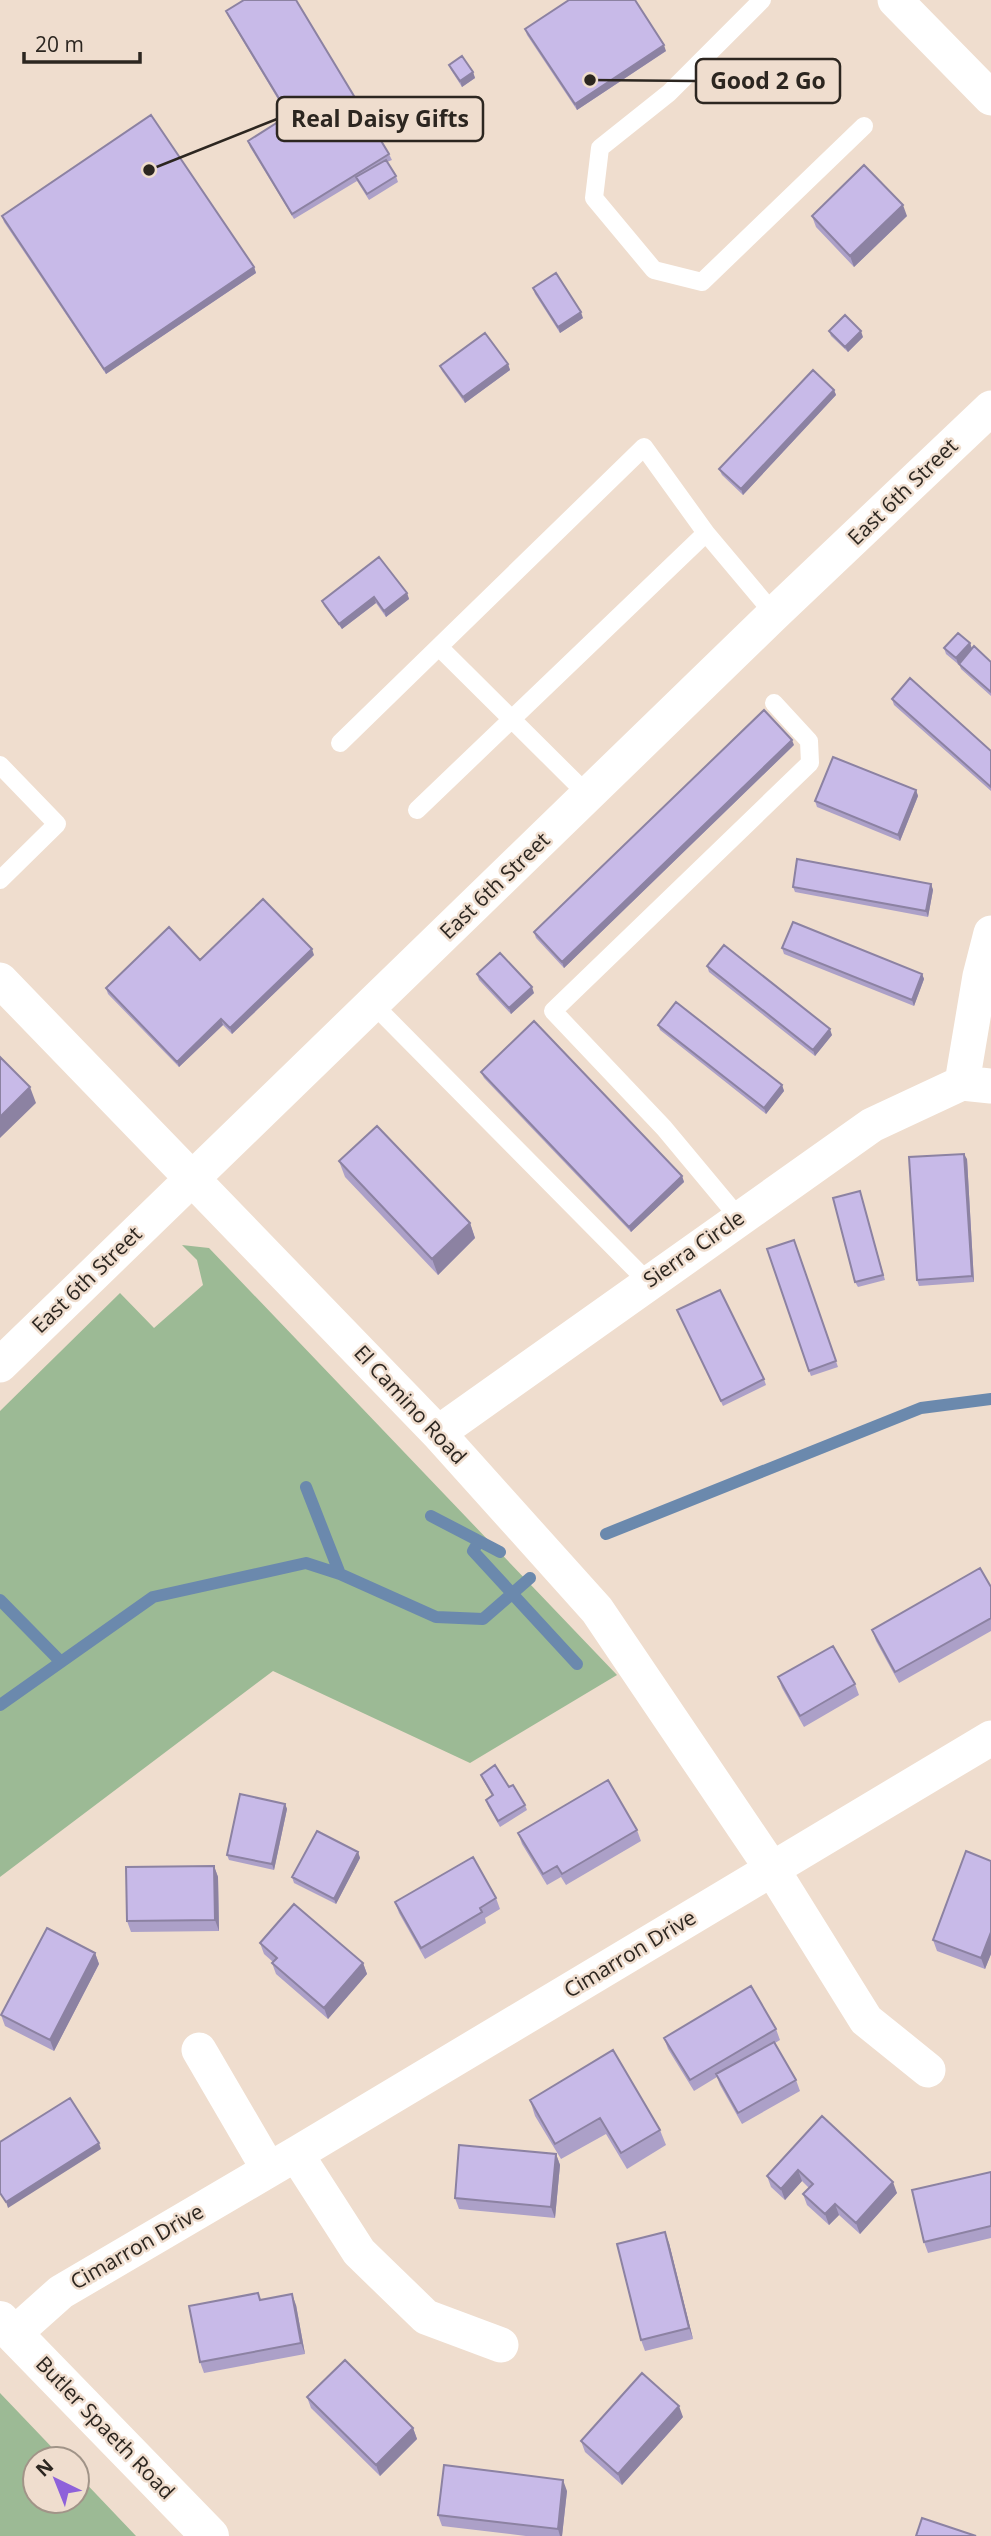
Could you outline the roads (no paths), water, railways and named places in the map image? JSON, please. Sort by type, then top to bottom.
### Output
[{"type":"main road","name":"Butler Spaeth Road","points":[[7,2327],[210,2536]]},
{"type":"street","points":[[895,0],[991,98]]},
{"type":"street","name":"East 6th Street","points":[[0,1365],[774,614],[991,408]]},
{"type":"street","name":"Sierra Circle","points":[[438,1433],[872,1125],[976,1084],[980,976],[991,933]]},
{"type":"street","name":"El Camino Road","points":[[0,981],[438,1433],[597,1610],[772,1869],[866,2020],[928,2070]]},
{"type":"street","name":"Cimarron Drive","points":[[7,2327],[52,2297],[283,2162],[991,1738]]},
{"type":"street","points":[[199,2050],[283,2162],[359,2252],[426,2316],[501,2345]]},
{"type":"lane","points":[[762,0],[669,93],[600,148],[594,198],[654,270],[702,282],[864,126]]},
{"type":"lane","points":[[340,743],[644,447],[706,533],[774,614]]},
{"type":"lane","points":[[416,810],[706,533]]},
{"type":"lane","points":[[439,647],[588,795]]},
{"type":"lane","points":[[739,1218],[664,1128],[553,1010],[810,763],[809,741],[774,703]]},
{"type":"lane","points":[[0,765],[57,824],[0,880]]},
{"type":"lane","points":[[373,1004],[648,1282]]},
{"type":"waterway","points":[[606,1534],[921,1408],[991,1399]]},
{"type":"waterway","points":[[306,1487],[340,1574]]},
{"type":"waterway","points":[[431,1516],[479,1541]]},
{"type":"waterway","points":[[500,1552],[479,1541],[473,1551],[577,1664]]},
{"type":"waterway","points":[[0,1705],[153,1597],[306,1563],[340,1574],[436,1617],[483,1619],[530,1578]]},
{"type":"waterway","points":[[0,1600],[60,1661]]},
{"type":"place","name":"Good 2 Go","points":[[590,80]]},
{"type":"place","name":"Real Daisy Gifts","points":[[149,170]]}]
